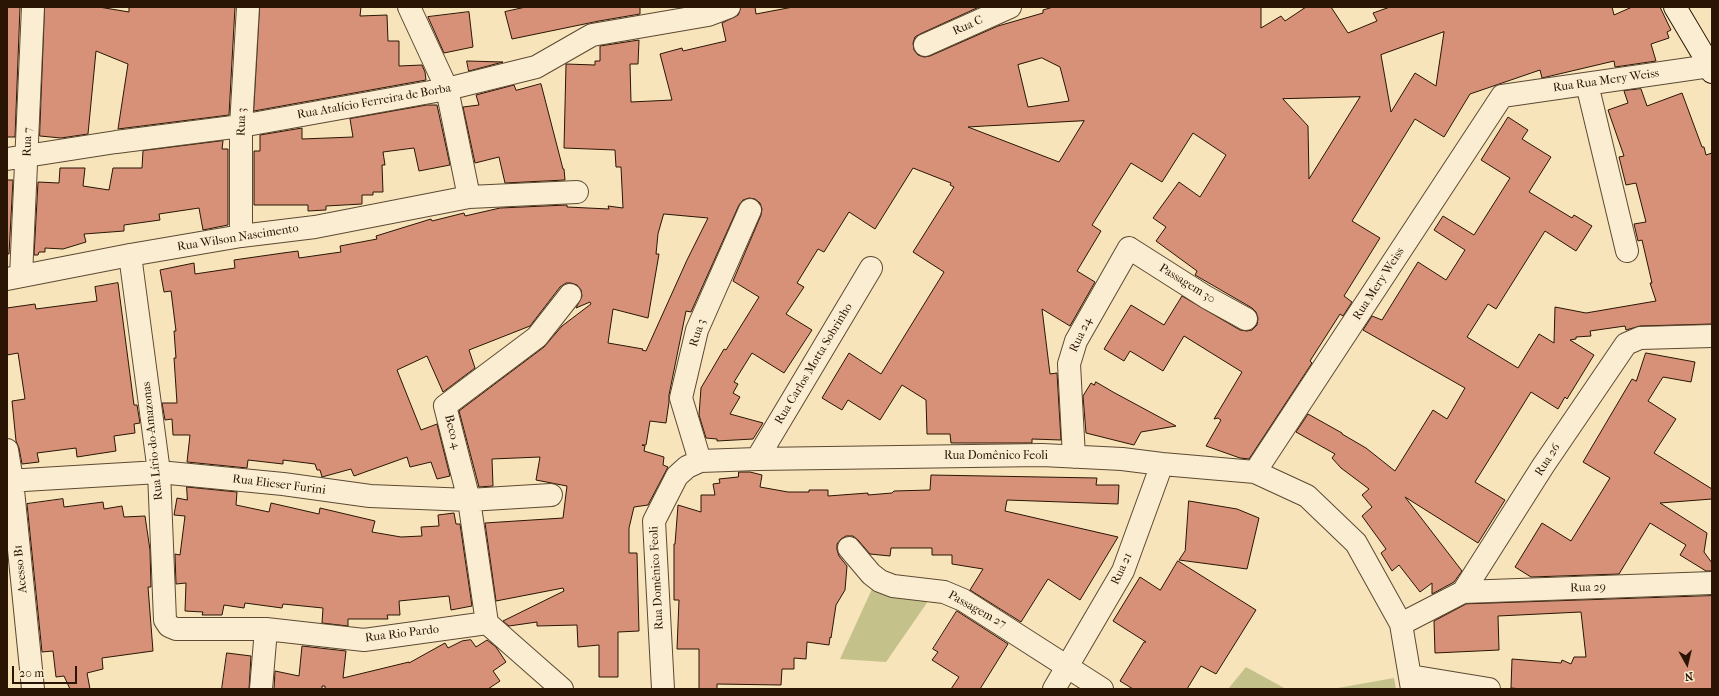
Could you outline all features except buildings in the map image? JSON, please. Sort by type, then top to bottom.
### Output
[{"type":"street","name":"Rua 7","points":[[14,278],[17,158],[33,7]]},
{"type":"street","name":"Rua 3","points":[[241,236],[241,126],[248,7]]},
{"type":"street","points":[[409,7],[447,89],[469,197]]},
{"type":"street","name":"Rua Atalício Ferreira de Borba","points":[[17,158],[116,142],[241,126],[447,89],[536,67],[592,35],[708,15],[729,7]]},
{"type":"street","name":"Rua C","points":[[925,45],[1010,7]]},
{"type":"street","points":[[1675,7],[1711,69]]},
{"type":"street","name":"Rua Rua Mery Weiss","points":[[1502,96],[1711,69]]},
{"type":"street","points":[[1587,84],[1627,251]]},
{"type":"street","name":"Rua Mery Weiss","points":[[1255,472],[1502,96]]},
{"type":"street","name":"Rua Wilson Nascimento","points":[[14,278],[130,255],[241,236],[315,227],[469,197],[577,192]]},
{"type":"street","name":"Rua 3","points":[[700,461],[681,398],[697,330],[750,210]]},
{"type":"street","name":"Passagem 30","points":[[1129,248],[1206,297],[1246,318]]},
{"type":"street","name":"Rua 24","points":[[1074,457],[1069,364],[1076,341],[1129,248]]},
{"type":"street","name":"Rua Lírio-do-Amazonas","points":[[130,255],[159,472],[165,620],[169,626]]},
{"type":"street","name":"Rua Carlos Motta Sobrinho","points":[[757,459],[871,268]]},
{"type":"street","name":"Beco 4","points":[[487,623],[469,500],[445,406],[537,337],[570,295]]},
{"type":"street","name":"Rua 26","points":[[1463,592],[1543,466],[1626,344],[1640,338],[1712,336]]},
{"type":"street","name":"Acesso B1","points":[[7,450],[9,481],[33,689]]},
{"type":"street","name":"Rua Domênico Feoli","points":[[663,689],[654,521],[677,476],[687,467],[700,461],[757,459],[1042,455],[1122,458],[1162,464],[1255,472],[1307,496],[1356,543],[1401,624],[1411,682]]},
{"type":"street","name":"Rua 21","points":[[1054,689],[1123,571],[1162,464]]},
{"type":"street","name":"Rua Elieser Furini","points":[[9,481],[159,472],[283,484],[370,496],[469,500],[551,495]]},
{"type":"street","name":"Passagem 27","points":[[850,548],[871,574],[880,581],[893,586],[944,592],[963,600],[1102,689]]},
{"type":"street","name":"Rua 29","points":[[1463,592],[1712,583]]},
{"type":"street","points":[[1401,624],[1463,592]]},
{"type":"street","points":[[487,623],[562,689]]},
{"type":"street","name":"Rua Rio Pardo","points":[[169,626],[176,629],[266,628],[364,640],[487,623]]},
{"type":"street","points":[[261,689],[266,628]]},
{"type":"street","points":[[1411,682],[1489,689]]},
{"type":"shaded area","points":[[872,589],[931,597],[886,662],[840,659]]},
{"type":"shaded area","points":[[1246,667],[1286,689],[1228,689]]},
{"type":"shaded area","points":[[1394,678],[1396,689],[1332,689]]}]
